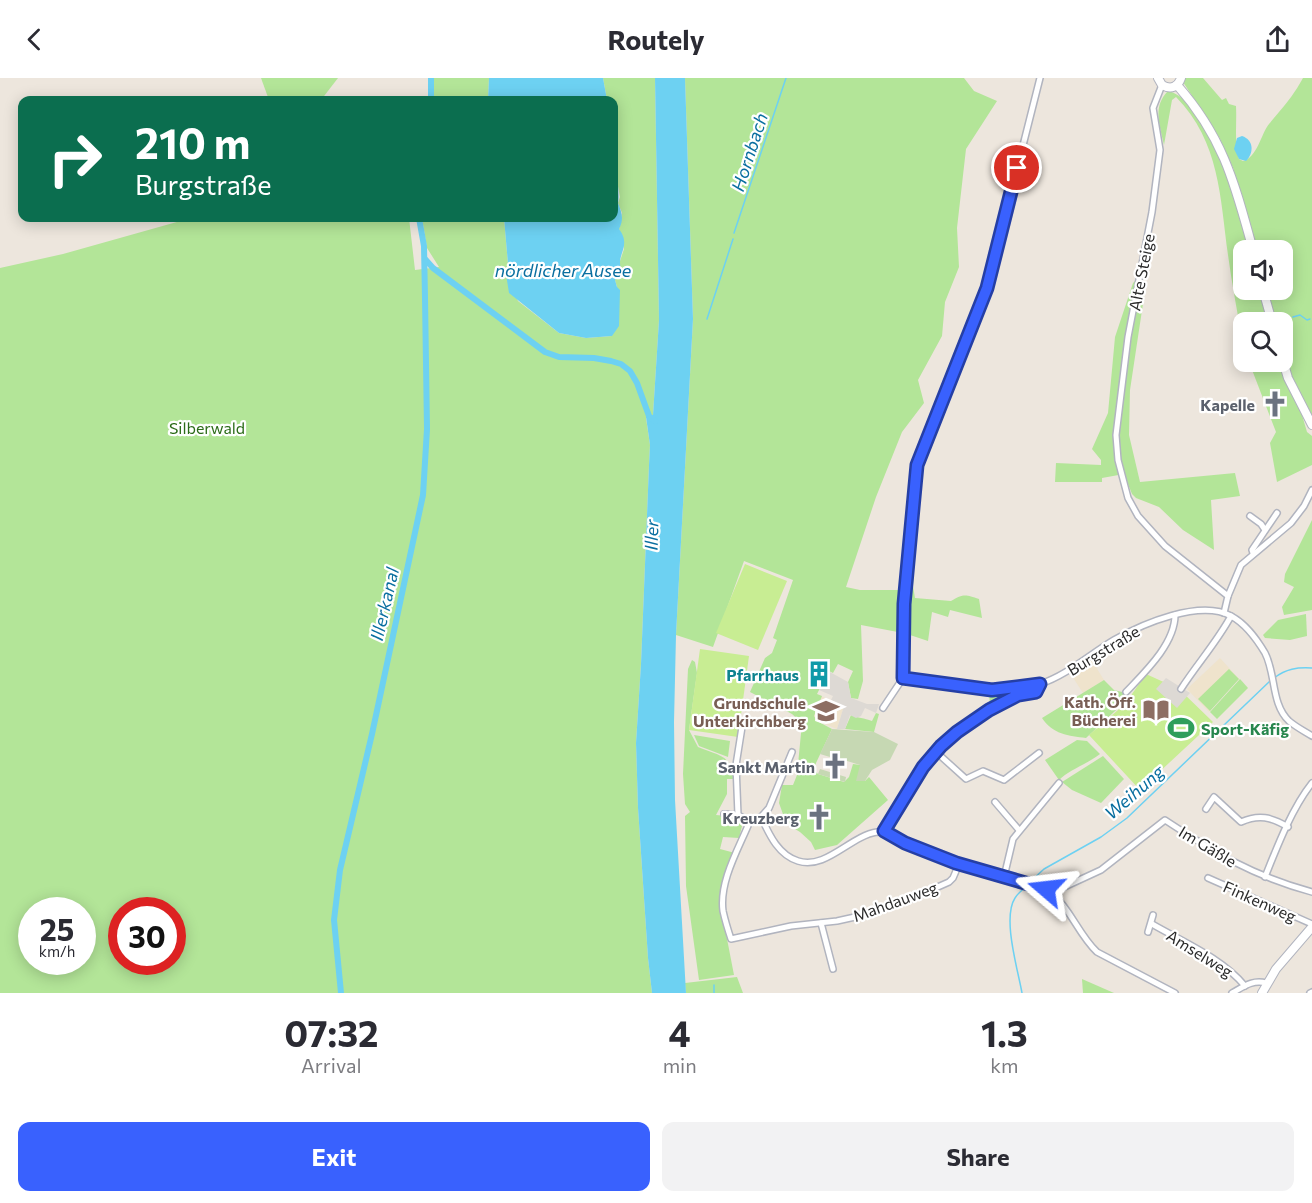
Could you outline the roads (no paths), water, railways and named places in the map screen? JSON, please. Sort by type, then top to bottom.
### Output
[{"type":"main road","points":[[1160,82],[1170,88],[1179,82],[1211,129],[1235,184],[1250,240]]},
{"type":"main road","points":[[1286,372],[1312,425]]},
{"type":"main road","points":[[1262,993],[1266,983],[1286,956],[1312,926]]},
{"type":"street","points":[[883,708],[903,678],[904,604],[917,465],[987,288],[1040,78]]},
{"type":"street","name":"Alte Steige","points":[[1160,82],[1153,108],[1160,150],[1152,212],[1128,337],[1116,435],[1118,460],[1128,498],[1138,516],[1165,546],[1228,596]]},
{"type":"street","points":[[1312,490],[1304,506],[1291,523],[1241,565],[1228,596],[1224,613],[1241,623],[1254,637],[1270,663],[1283,714],[1297,727],[1312,734]]},
{"type":"street","points":[[1253,553],[1252,550],[1277,513]]},
{"type":"street","points":[[1250,516],[1265,530]]},
{"type":"street","name":"Burgstraße","points":[[884,831],[923,767],[936,752],[957,732],[989,710],[1018,695],[1036,692],[1040,684],[1062,675],[1114,640],[1146,624],[1175,615],[1208,611],[1224,613]]},
{"type":"street","name":"Burgstraße","points":[[1126,692],[1157,657],[1172,629],[1175,615]]},
{"type":"street","points":[[1181,689],[1231,616]]},
{"type":"street","points":[[903,678],[992,690],[1040,684]]},
{"type":"street","points":[[738,815],[736,765],[742,727]]},
{"type":"street","points":[[724,814],[738,815],[750,821],[760,817],[769,808],[792,752]]},
{"type":"street","points":[[936,752],[966,778],[984,771],[1005,780],[1039,753]]},
{"type":"street","points":[[1004,877],[1013,839],[1059,783]]},
{"type":"street","points":[[1265,877],[1305,792],[1312,783]]},
{"type":"street","points":[[1206,808],[1214,798],[1241,822],[1258,816],[1273,818],[1288,827]]},
{"type":"street","points":[[995,802],[1019,830]]},
{"type":"street","points":[[760,817],[778,848],[797,861],[807,863],[821,860],[872,833],[884,831],[915,848],[960,864],[1034,884],[1054,895],[1087,943],[1096,952],[1175,993]]},
{"type":"street","name":"Im Gäßle","points":[[1054,895],[1062,888],[1101,870],[1165,820],[1211,851],[1265,877],[1312,892]]},
{"type":"street","name":"Mahdauweg","points":[[750,821],[728,875],[723,896],[723,911],[731,939],[791,926],[864,915],[906,901],[949,882],[960,864]]},
{"type":"street","name":"Finkenweg","points":[[1208,878],[1312,926]]},
{"type":"street","name":"Amselweg","points":[[1148,932],[1154,915]]},
{"type":"street","points":[[821,923],[833,969]]},
{"type":"street","name":"Amselweg","points":[[1152,924],[1237,975],[1245,986]]},
{"type":"street","points":[[1232,993],[1256,981],[1266,983]]},
{"type":"water","points":[[489,78],[603,78],[606,96],[488,96]]},
{"type":"water","name":"Iller","points":[[655,78],[685,78],[693,319],[676,635],[674,722],[675,800],[686,993],[652,993],[638,808],[636,743],[650,445],[646,417],[653,415],[659,320]]},
{"type":"water","points":[[1242,136],[1249,140],[1252,147],[1246,161],[1239,159],[1234,149],[1237,138]]},
{"type":"water","name":"nördlicher Ausee","points":[[618,203],[622,216],[619,229],[624,240],[620,259],[621,269],[615,280],[620,290],[619,326],[612,336],[586,338],[559,333],[509,293],[506,274],[508,264],[504,222],[618,222]]},
{"type":"waterway","name":"Illerkanal","points":[[431,78],[431,96]]},
{"type":"waterway","name":"Hornbach","points":[[734,233],[786,78]]},
{"type":"waterway","name":"Illerkanal","points":[[341,993],[334,920],[340,870],[372,734],[423,495],[427,429],[424,246],[420,222]]},
{"type":"waterway","name":"Hornbach","points":[[707,319],[733,239]]},
{"type":"waterway","points":[[425,259],[433,268],[545,352],[559,357],[594,358],[621,364],[630,371],[649,416],[655,421]]},
{"type":"waterway","points":[[1293,317],[1300,315],[1307,320],[1310,319]]},
{"type":"waterway","name":"Weihung","points":[[1274,678],[1292,669],[1312,668]]},
{"type":"waterway","name":"Weihung","points":[[1031,881],[1044,869],[1101,837],[1127,818],[1270,681]]},
{"type":"waterway","name":"Weihung","points":[[1022,993],[1012,944],[1010,918],[1015,898],[1028,884]]},
{"type":"waterway","points":[[714,985],[714,993]]},
{"type":"place","name":"Kapelle","points":[[1275,404]]},
{"type":"place","name":"Pfarrhaus","points":[[819,674]]},
{"type":"place","name":"Kath. Öff. Bücherei","points":[[1156,710]]},
{"type":"place","name":"Grundschule Unterkirchberg","points":[[826,711]]},
{"type":"place","name":"Sport-Käfig","points":[[1181,728]]},
{"type":"place","name":"Sankt Martin","points":[[835,766]]},
{"type":"place","name":"Kreuzberg","points":[[819,817]]},
{"type":"park label","name":"Silberwald","points":[[207,427]]}]
